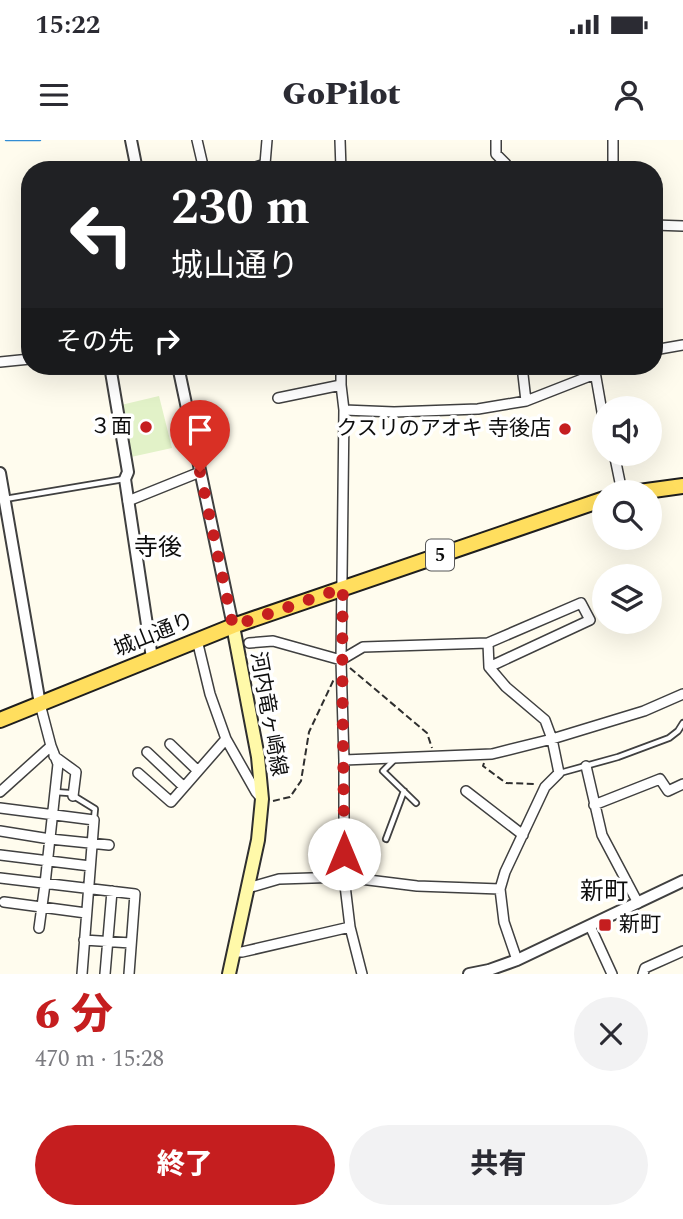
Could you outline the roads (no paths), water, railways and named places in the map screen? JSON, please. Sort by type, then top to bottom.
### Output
[{"type":"main road","points":[[662,489],[683,486]]},
{"type":"main road","name":"城山通り","points":[[0,720],[233,626],[592,503]]},
{"type":"main road","name":"河内竜ヶ崎線","points":[[229,974],[258,840],[262,802],[258,757],[233,626]]},
{"type":"street","points":[[131,140],[135,161]]},
{"type":"street","points":[[197,140],[202,161]]},
{"type":"street","points":[[265,161],[267,140]]},
{"type":"street","points":[[340,140],[341,161]]},
{"type":"street","points":[[496,140],[496,154],[503,161]]},
{"type":"street","points":[[613,140],[613,161]]},
{"type":"street","points":[[663,225],[683,226]]},
{"type":"street","points":[[663,348],[683,345]]},
{"type":"street","points":[[0,362],[21,360]]},
{"type":"street","points":[[112,375],[128,472],[125,479],[152,658]]},
{"type":"street","points":[[180,375],[233,626]]},
{"type":"street","points":[[341,375],[344,410],[341,660],[344,877],[350,927],[362,974]]},
{"type":"street","points":[[523,375],[526,401]]},
{"type":"street","points":[[344,410],[394,412],[478,409],[526,401],[583,375]]},
{"type":"street","points":[[595,375],[599,396]]},
{"type":"street","points":[[278,398],[341,385]]},
{"type":"street","points":[[128,501],[200,472]]},
{"type":"street","points":[[0,473],[40,704],[58,765],[39,928]]},
{"type":"street","points":[[249,643],[273,641],[341,660],[363,647],[488,643],[582,603],[590,620],[489,667]]},
{"type":"street","points":[[197,640],[209,694],[226,739],[262,802]]},
{"type":"street","points":[[488,643],[489,667],[506,687],[545,720],[559,773],[547,785],[505,872],[500,889],[504,922],[517,960]]},
{"type":"street","points":[[344,760],[485,755],[644,712],[683,695]]},
{"type":"street","points":[[138,773],[171,802],[226,739]]},
{"type":"street","points":[[170,744],[198,771]]},
{"type":"street","points":[[0,792],[53,751]]},
{"type":"street","points":[[53,751],[76,772],[73,796]]},
{"type":"street","points":[[146,752],[184,787]]},
{"type":"street","points":[[586,766],[602,835],[638,902]]},
{"type":"street","points":[[594,805],[660,779],[668,791],[683,784]]},
{"type":"street","points":[[466,791],[523,835]]},
{"type":"street","points":[[0,808],[94,820],[82,974]]},
{"type":"street","points":[[0,831],[108,845]]},
{"type":"street","points":[[0,855],[90,866]]},
{"type":"street","points":[[248,888],[279,879],[344,877],[417,886],[500,889]]},
{"type":"street","points":[[0,878],[135,894],[129,974]]},
{"type":"street","points":[[470,974],[517,960],[683,881]]},
{"type":"street","points":[[105,974],[112,891]]},
{"type":"street","points":[[4,902],[86,913]]},
{"type":"street","points":[[590,926],[612,974]]},
{"type":"street","points":[[234,952],[350,927]]},
{"type":"street","points":[[84,940],[131,943]]},
{"type":"street","points":[[643,974],[645,968],[683,951]]},
{"type":"lane","points":[[5,499],[125,479]]},
{"type":"lane","points":[[559,773],[618,757],[669,738],[683,723]]},
{"type":"lane","points":[[395,758],[383,771],[416,803]]},
{"type":"lane","points":[[386,839],[404,791]]},
{"type":"lane","points":[[55,792],[69,793],[95,809],[94,820]]},
{"type":"waterway","points":[[6,140],[40,140]]},
{"type":"place","name":"３面","points":[[146,427]]},
{"type":"place","name":"クスリのアオキ 寺後店","points":[[565,429]]},
{"type":"place","name":"新町","points":[[605,925]]},
{"type":"district","name":"寺後","points":[[158,548]]},
{"type":"district","name":"新町","points":[[604,892]]}]
